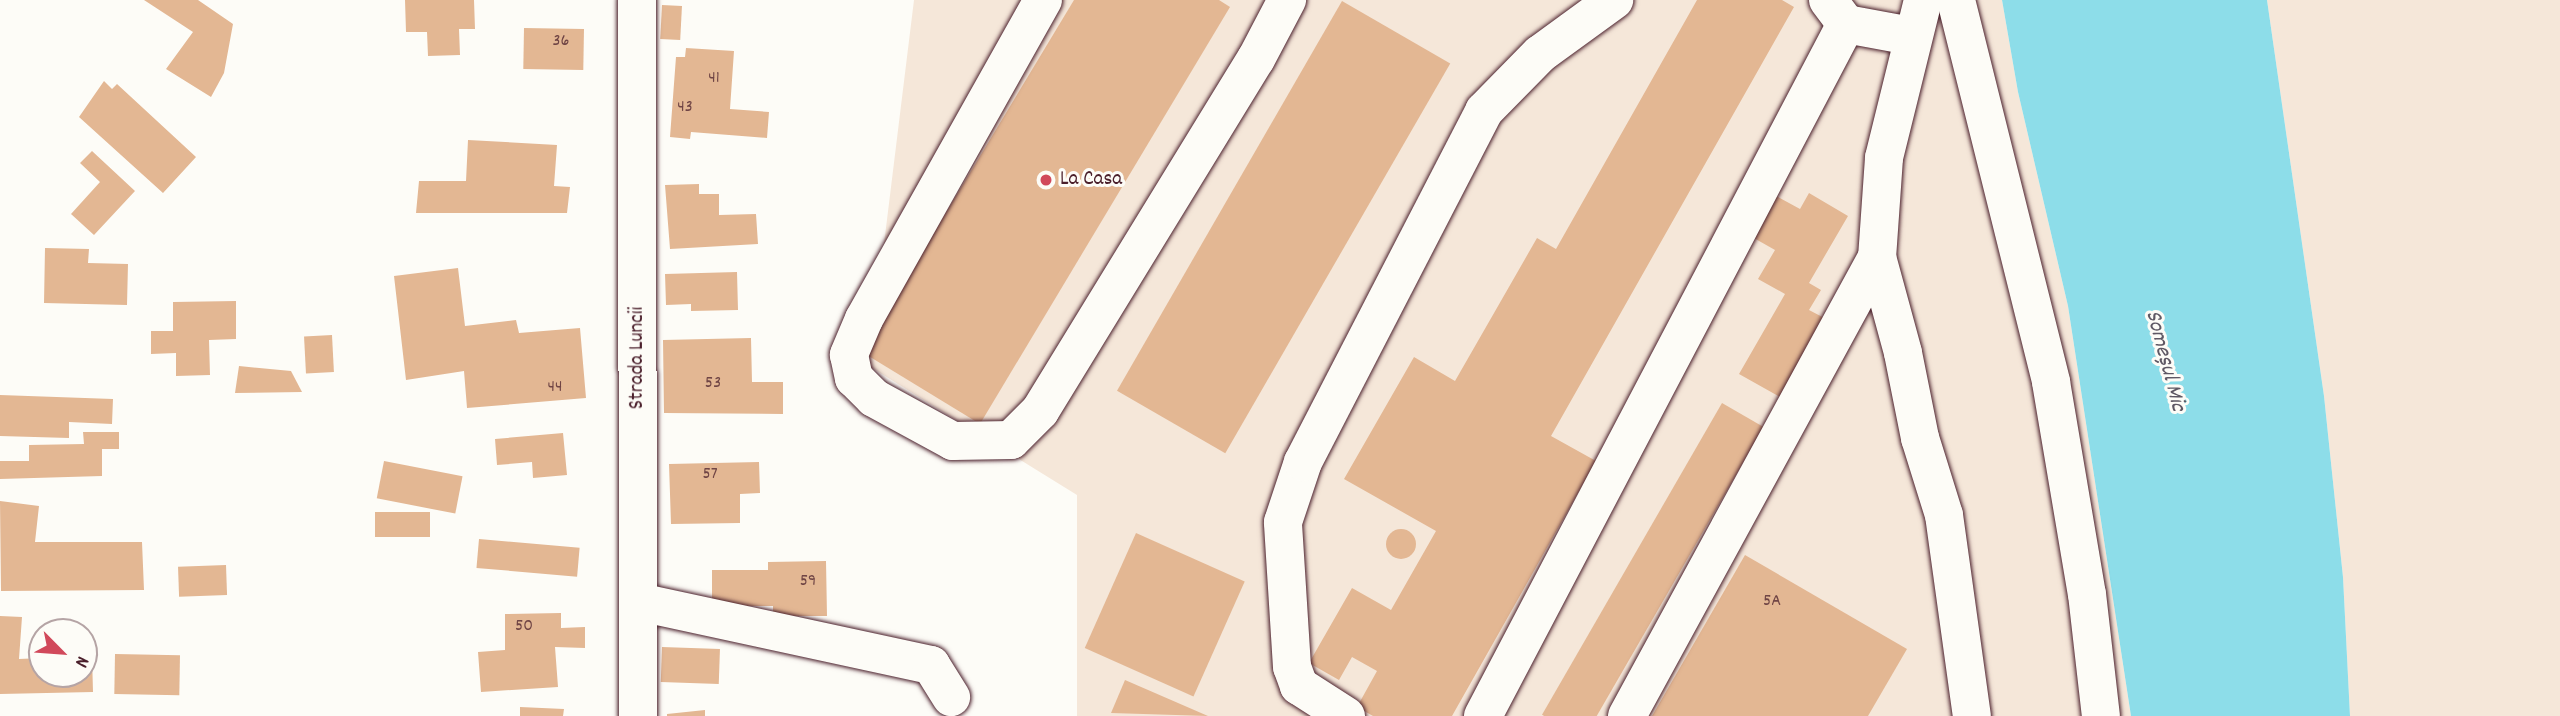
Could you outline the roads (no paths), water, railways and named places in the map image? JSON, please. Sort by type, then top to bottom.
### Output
[{"type":"street","name":"Strada Luncii","points":[[637,0],[638,716]]},
{"type":"street","points":[[1043,0],[882,286],[849,355],[854,378],[874,398],[953,441],[1010,440],[1040,411],[1256,59],[1287,0]]},
{"type":"street","points":[[1346,716],[1299,686],[1292,667],[1283,522],[1303,462],[1484,111],[1540,54],[1614,0]]},
{"type":"street","points":[[1923,0],[1911,36],[1884,158],[1877,257],[1903,353],[1920,438],[1944,515],[1972,716]]},
{"type":"street","points":[[1956,0],[2051,382],[2087,594],[2101,716]]},
{"type":"street","points":[[1483,716],[1837,12],[1911,36]]},
{"type":"street","points":[[1627,716],[1877,257]]},
{"type":"street","points":[[639,602],[931,665],[951,697]]},
{"type":"water","name":"Someșul Mic","points":[[2002,0],[2267,0],[2324,396],[2343,577],[2350,716],[2131,716],[2068,306],[2018,92]]},
{"type":"place","name":"La Casa","points":[[1046,180]]}]
